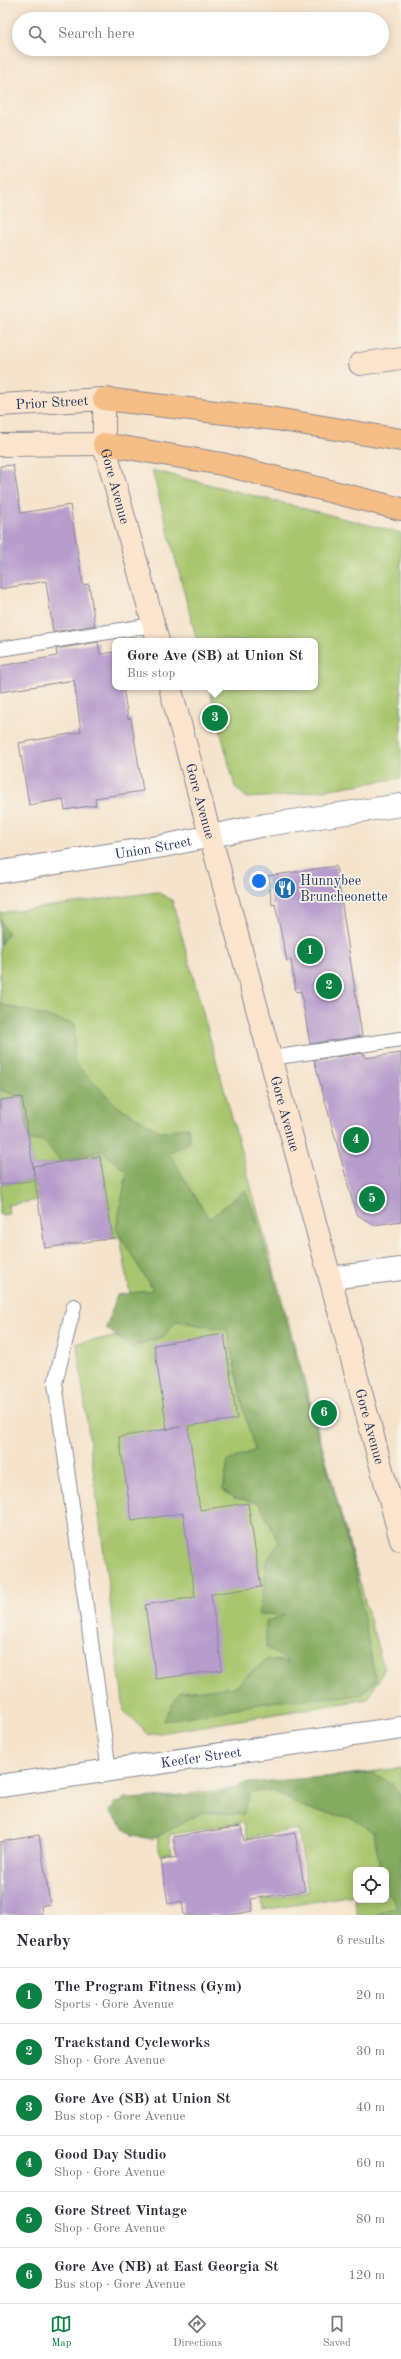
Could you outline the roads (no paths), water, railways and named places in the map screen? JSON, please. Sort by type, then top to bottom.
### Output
[{"type":"main road","points":[[104,399],[276,419],[401,440]]},
{"type":"main road","points":[[104,444],[222,464],[401,509]]},
{"type":"street","points":[[360,364],[401,358]]},
{"type":"street","name":"Prior Street","points":[[0,405],[104,399]]},
{"type":"street","name":"Gore Avenue","points":[[104,399],[104,444],[156,633]]},
{"type":"street","points":[[0,445],[104,444]]},
{"type":"street","name":"Gore Avenue","points":[[171,690],[330,1278],[396,1498],[401,1540]]},
{"type":"street","name":"Union Street","points":[[0,872],[210,837],[265,825],[401,805]]},
{"type":"street","points":[[330,1278],[401,1269]]},
{"type":"street","name":"Keefer Street","points":[[0,1786],[401,1728]]},
{"type":"lane","points":[[0,649],[156,633]]},
{"type":"lane","points":[[271,1058],[401,1039]]},
{"type":"lane","points":[[74,1306],[55,1383],[110,1771]]},
{"type":"place","name":"Gore Ave (SB) at Union St","points":[[215,718]]},
{"type":"place","name":"Hunnybee Bruncheonette","points":[[285,888]]},
{"type":"place","name":"The Program Fitness (Gym)","points":[[310,951]]},
{"type":"place","name":"Trackstand Cycleworks","points":[[329,986]]},
{"type":"place","name":"Good Day Studio","points":[[356,1140]]},
{"type":"place","name":"Gore Street Vintage","points":[[372,1199]]},
{"type":"place","name":"Gore Ave (NB) at East Georgia St","points":[[324,1413]]}]
